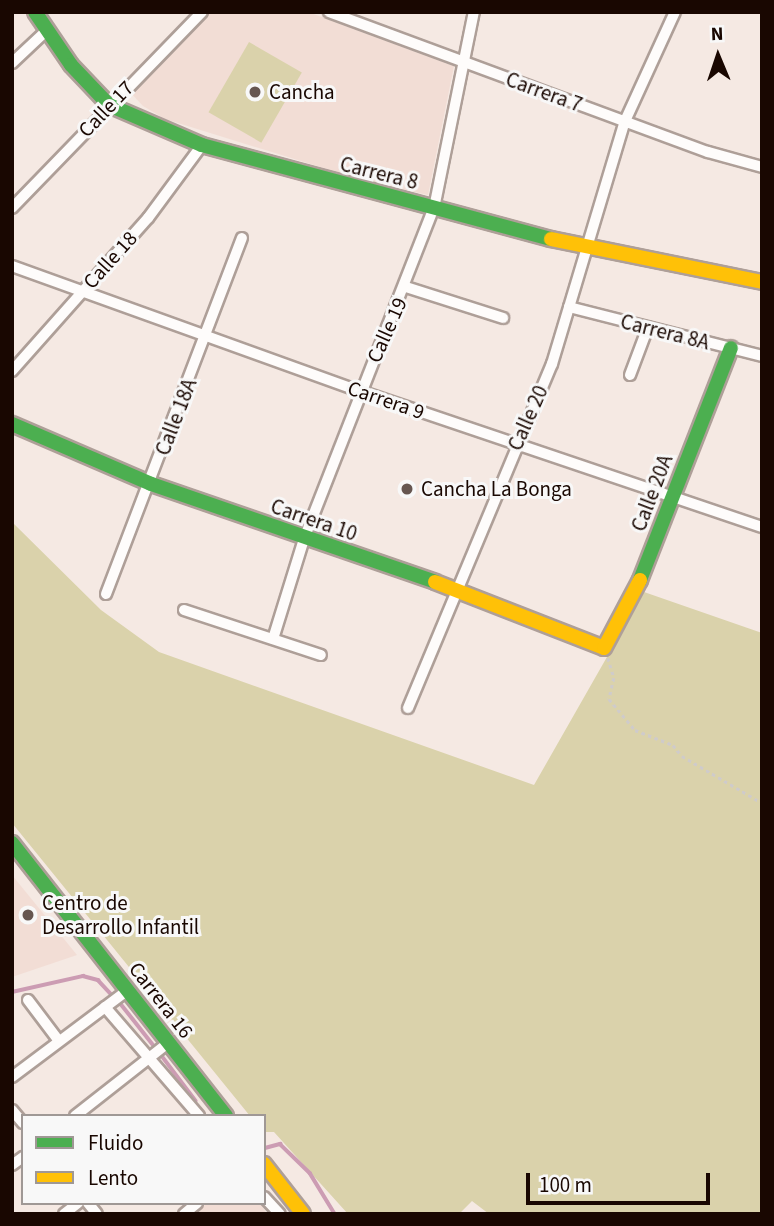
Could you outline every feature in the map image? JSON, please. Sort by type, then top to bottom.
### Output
[{"type":"street","name":"Carrera 8","points":[[35,12],[46,31],[109,104],[202,145],[584,247],[762,282]]},
{"type":"street","name":"Calle 17","points":[[12,208],[109,104],[202,12]]},
{"type":"street","name":"Carrera 7","points":[[329,12],[462,63],[762,167]]},
{"type":"street","name":"Calle 19","points":[[273,639],[304,540],[360,391],[406,287],[434,208],[474,12]]},
{"type":"street","name":"Calle 20","points":[[408,708],[516,444],[552,364],[584,247],[625,121],[675,12]]},
{"type":"street","points":[[12,62],[46,31]]},
{"type":"street","name":"Calle 18","points":[[12,371],[148,218],[202,145]]},
{"type":"street","name":"Calle 18A","points":[[106,594],[151,484],[242,238]]},
{"type":"street","name":"Carrera 9","points":[[12,265],[81,293],[360,391],[762,527]]},
{"type":"street","points":[[406,287],[503,318]]},
{"type":"street","name":"Carrera 8A","points":[[569,307],[762,356]]},
{"type":"street","points":[[630,375],[648,327]]},
{"type":"street","name":"Calle 20A","points":[[604,648],[636,591],[731,348]]},
{"type":"street","name":"Carrera 10","points":[[12,424],[151,484],[304,540],[458,590],[604,648]]},
{"type":"street","points":[[184,610],[321,655]]},
{"type":"street","name":"Carrera 16","points":[[12,843],[224,1114]]},
{"type":"street","points":[[12,1077],[128,990]]},
{"type":"street","points":[[28,1000],[59,1041]]},
{"type":"street","points":[[105,1007],[195,1114]]},
{"type":"street","points":[[78,1114],[168,1043]]},
{"type":"street","points":[[197,1114],[213,1100]]},
{"type":"street","points":[[266,1167],[303,1214]]},
{"type":"street","points":[[266,1198],[279,1214]]},
{"type":"path","points":[[604,648],[614,678],[609,699],[635,730],[673,745],[682,756],[762,803]]},
{"type":"shaded area","points":[[209,12],[308,12],[454,66],[428,195],[359,179],[165,119],[143,106],[129,91]]},
{"type":"shaded area","name":"Cancha","points":[[249,42],[302,72],[261,143],[208,112]]},
{"type":"shaded area","points":[[12,522],[101,610],[159,652],[534,785],[644,592],[762,633],[762,1214],[489,1214],[472,1201],[459,1214],[348,1214],[274,1132],[266,1132],[266,1114],[248,1114],[12,823]]},
{"type":"shaded area","name":"Centro de Desarrollo Infantil","points":[[12,875],[77,955],[12,977]]},
{"type":"shaded area","points":[[205,1205],[261,1205],[267,1214],[194,1214]]},
{"type":"waterway","points":[[12,992],[83,976],[98,980],[112,995]]},
{"type":"waterway","points":[[121,1004],[155,1047]]},
{"type":"waterway","points":[[162,1056],[196,1101]]},
{"type":"waterway","points":[[266,1148],[280,1144],[310,1173],[335,1214]]},
{"type":"traffic: fast","points":[[35,12],[71,65],[109,105],[202,145],[551,239]]},
{"type":"traffic: fast","points":[[640,580],[731,348]]},
{"type":"traffic: fast","points":[[12,424],[151,484],[435,582]]},
{"type":"traffic: fast","points":[[12,843],[224,1114]]},
{"type":"traffic: slow","points":[[551,239],[762,282]]},
{"type":"traffic: slow","points":[[435,582],[604,648],[640,580]]},
{"type":"traffic: slow","points":[[266,1167],[303,1214]]},
{"type":"place","name":"Cancha","points":[[255,92]]},
{"type":"place","name":"Cancha La Bonga","points":[[407,489]]},
{"type":"place","name":"Centro de Desarrollo Infantil","points":[[28,915]]}]
